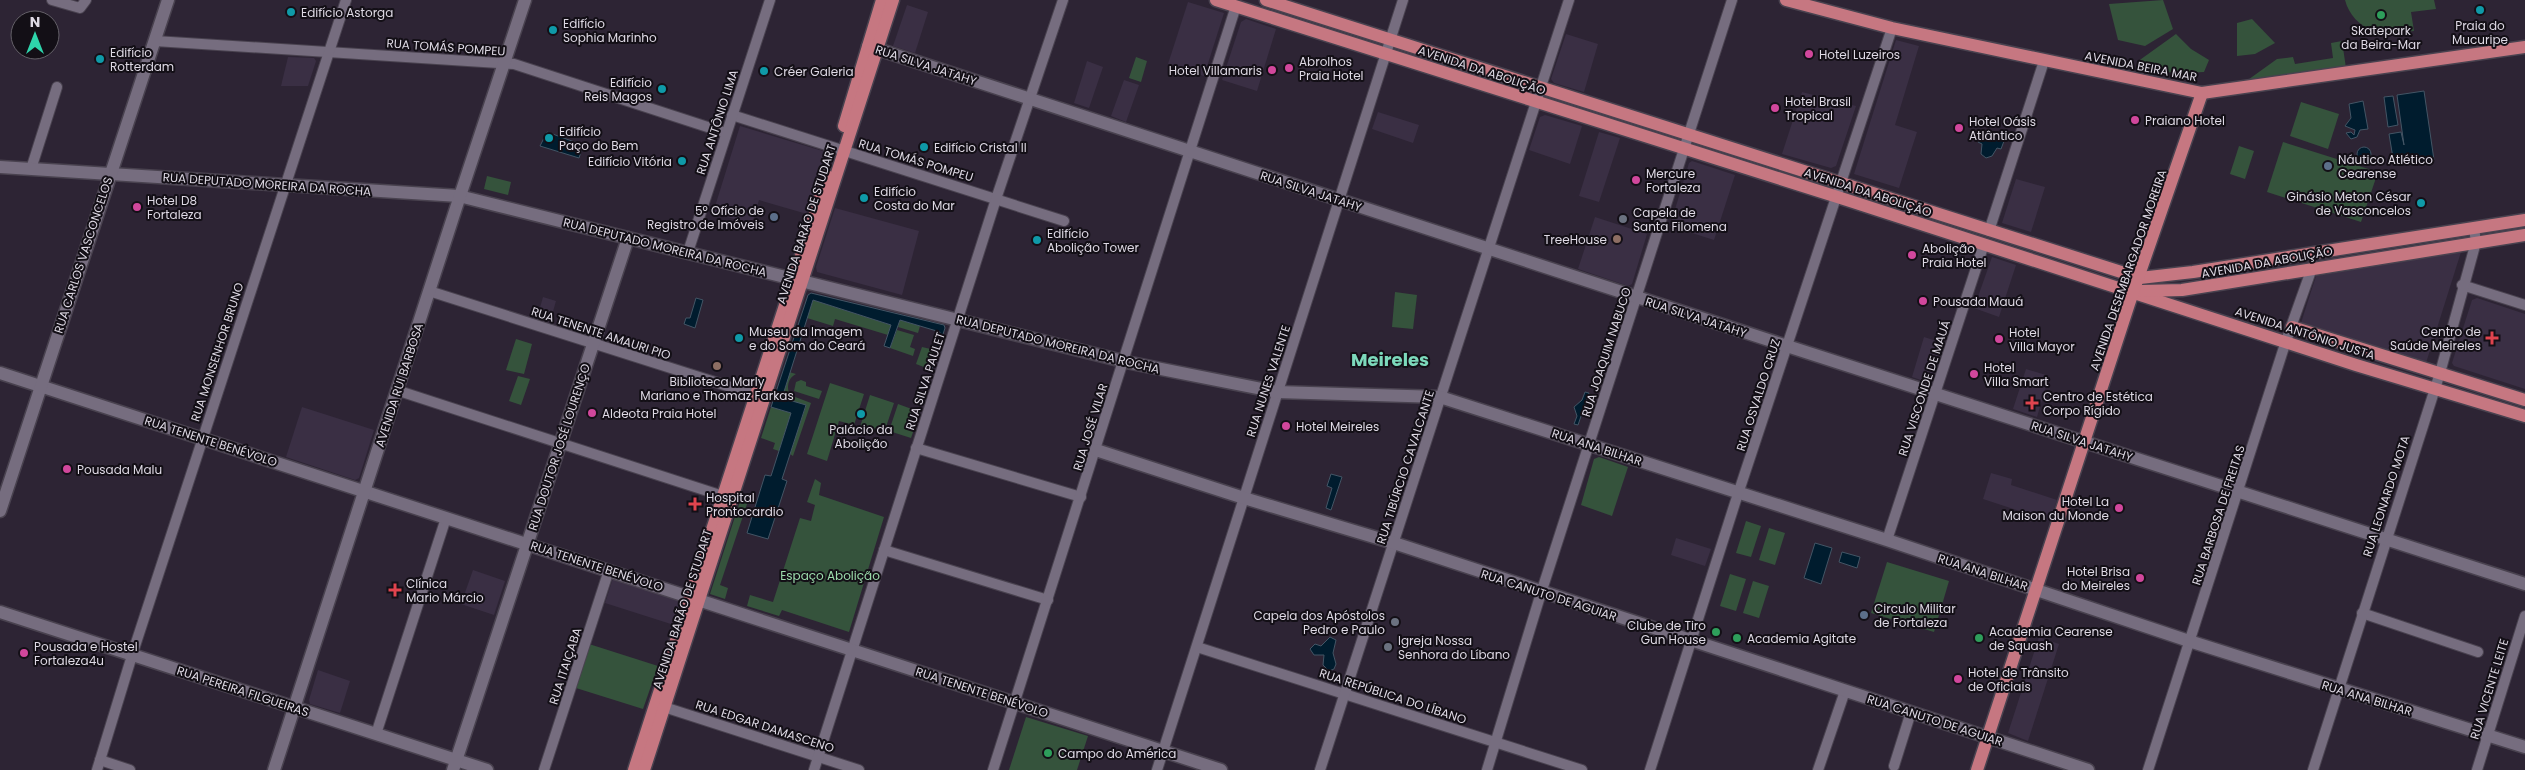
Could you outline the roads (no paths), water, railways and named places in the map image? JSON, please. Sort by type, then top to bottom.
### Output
[{"type":"main road","name":"AVENIDA BARÃO DE STUDART","points":[[873,48],[882,0]]},
{"type":"main road","name":"AVENIDA BARÃO DE STUDART","points":[[634,770],[694,598],[873,48],[893,0]]},
{"type":"main road","name":"AVENIDA DA ABOLIÇÃO","points":[[1216,0],[2134,292],[2182,290],[2525,235]]},
{"type":"main road","name":"AVENIDA DA ABOLIÇÃO","points":[[1266,0],[2140,278],[2193,272],[2525,220]]},
{"type":"main road","name":"AVENIDA BEIRA MAR","points":[[1786,0],[1892,28],[2202,93],[2525,47]]},
{"type":"main road","name":"AVENIDA DESEMBARGADOR MOREIRA","points":[[1977,770],[2134,292],[2202,93]]},
{"type":"main road","name":"AVENIDA ANTÔNIO JUSTA","points":[[2134,292],[2356,365],[2522,415]]},
{"type":"main road","name":"AVENIDA ANTÔNIO JUSTA","points":[[2292,327],[2360,350],[2524,399]]},
{"type":"main road","points":[[2356,365],[2360,350]]},
{"type":"main road","points":[[2522,415],[2524,399]]},
{"type":"main road","name":"AVENIDA BARÃO DE STUDART","points":[[644,770],[664,707],[694,598]]},
{"type":"street","points":[[52,0],[78,8],[83,7],[86,0]]},
{"type":"street","name":"RUA CARLOS VASCONCELOS","points":[[0,511],[109,174],[168,0]]},
{"type":"street","name":"RUA MONSENHOR BRUNO","points":[[99,765],[132,654],[346,0]]},
{"type":"street","name":"AVENIDA RUI BARBOSA","points":[[274,770],[365,492],[396,390],[525,0]]},
{"type":"street","name":"RUA ANTÔNIO LIMA","points":[[688,252],[770,0]]},
{"type":"street","name":"RUA SILVA PAULET","points":[[814,770],[996,198],[1063,0]]},
{"type":"street","name":"RUA NUNES VALENTE","points":[[1157,770],[1403,0]]},
{"type":"street","name":"RUA TIBÚRCIO CAVALCANTE","points":[[1320,770],[1569,0]]},
{"type":"street","name":"RUA JOAQUIM NABUCO","points":[[1487,770],[1589,444],[1638,298],[1688,134],[1732,0]]},
{"type":"street","name":"RUA JOSÉ VILAR","points":[[993,770],[1016,703],[1236,6]]},
{"type":"street","name":"RUA OSVALDO CRUZ","points":[[1650,770],[1738,494],[1892,28]]},
{"type":"street","name":"RUA TOMÁS POMPEU","points":[[155,41],[514,64],[726,133]]},
{"type":"street","name":"RUA SILVA JATAHY","points":[[873,48],[1638,298],[2525,584]]},
{"type":"street","points":[[1989,231],[2044,61]]},
{"type":"street","points":[[31,169],[57,87]]},
{"type":"street","name":"RUA TOMÁS POMPEU","points":[[732,115],[1064,221]]},
{"type":"street","name":"RUA DEPUTADO MOREIRA DA ROCHA","points":[[0,168],[460,196],[1123,362],[1277,392],[1440,397]]},
{"type":"street","name":"RUA LEONARDO MOTA","points":[[2313,770],[2440,373],[2462,285],[2476,242],[2474,228]]},
{"type":"street","name":"RUA DOUTOR JOSÉ LOURENÇO","points":[[454,765],[628,238]]},
{"type":"street","name":"RUA VISCONDE DE MAUÁ","points":[[1887,540],[1984,244]]},
{"type":"street","name":"RUA BARBOSA DE FREITAS","points":[[2148,770],[2286,341],[2312,268]]},
{"type":"street","points":[[2462,285],[2525,305]]},
{"type":"street","name":"RUA TENENTE AMAURI PIO","points":[[429,291],[760,397]]},
{"type":"street","name":"RUA TENENTE BENÉVOLO","points":[[0,373],[1221,770]]},
{"type":"street","points":[[396,390],[727,497]]},
{"type":"street","name":"RUA ANA BILHAR","points":[[1440,397],[1738,494],[1887,540],[2189,641],[2525,747]]},
{"type":"street","points":[[916,448],[1081,498]]},
{"type":"street","name":"RUA CANUTO DE AGUIAR","points":[[1096,450],[1244,498],[1394,543],[1542,593],[2088,770]]},
{"type":"street","points":[[376,734],[446,518]]},
{"type":"street","points":[[884,550],[1048,600]]},
{"type":"street","name":"RUA ITAIÇABA","points":[[544,770],[609,570]]},
{"type":"street","name":"RUA PEREIRA FILGUEIRAS","points":[[0,612],[376,734],[454,765],[487,770]]},
{"type":"street","points":[[2362,613],[2478,652]]},
{"type":"street","name":"RUA VICENTE LEITE","points":[[2477,770],[2525,616]]},
{"type":"street","name":"RUA REPÚBLICA DO LÍBANO","points":[[1197,646],[1582,770]]},
{"type":"street","points":[[1818,770],[1845,691]]},
{"type":"street","name":"RUA EDGAR DAMASCENO","points":[[664,707],[859,770]]},
{"type":"street","points":[[1894,766],[1911,712]]},
{"type":"street","points":[[99,765],[130,770]]},
{"type":"water","points":[[2424,91],[2434,160],[2407,164],[2406,156],[2393,158],[2389,134],[2401,132],[2404,145],[2397,95]]},
{"type":"water","points":[[2393,96],[2398,125],[2388,127],[2384,97]]},
{"type":"water","points":[[2363,101],[2368,129],[2360,130],[2357,137],[2351,139],[2346,133],[2351,132],[2354,135],[2355,130],[2345,126],[2351,118],[2349,104]]},
{"type":"water","points":[[547,132],[583,145],[579,158],[540,146]]},
{"type":"water","points":[[1980,133],[2004,141],[2001,149],[1997,148],[1992,156],[1986,158],[1981,154],[1982,144],[1978,142]]},
{"type":"water","points":[[2361,147],[2367,147],[2371,154],[2367,161],[2361,161],[2357,157],[2357,151]]},
{"type":"water","points":[[811,293],[944,325],[945,328],[932,369],[929,369],[940,332],[900,320],[890,348],[884,346],[891,325],[813,300],[782,398],[806,405],[782,479],[787,481],[768,539],[747,533],[765,475],[771,476],[791,413],[771,407],[808,295]]},
{"type":"water","points":[[696,298],[703,300],[695,328],[684,324],[686,318],[690,318]]},
{"type":"water","points":[[1585,392],[1589,393],[1578,425],[1574,424],[1577,416],[1574,407],[1582,400]]},
{"type":"water","points":[[1331,474],[1342,477],[1331,510],[1326,508],[1332,488],[1327,486]]},
{"type":"water","points":[[1815,543],[1832,548],[1821,584],[1804,578]]},
{"type":"water","points":[[1842,552],[1860,557],[1857,568],[1839,562]]},
{"type":"water","points":[[1330,637],[1336,640],[1333,653],[1336,664],[1334,669],[1329,671],[1323,665],[1324,655],[1314,655],[1310,649],[1315,644],[1321,646]]},
{"type":"place","name":"Praia do Mucuripe","points":[[2480,10]]},
{"type":"place","name":"Edifício Astorga","points":[[291,12]]},
{"type":"place","name":"Skatepark da Beira-Mar","points":[[2381,15]]},
{"type":"place","name":"Edifício Sophia Marinho","points":[[553,30]]},
{"type":"place","name":"Hotel Luzeiros","points":[[1809,54]]},
{"type":"place","name":"Edifício Rotterdam","points":[[100,59]]},
{"type":"place","name":"Abrolhos Praia Hotel","points":[[1289,68]]},
{"type":"place","name":"Hotel Villamaris","points":[[1272,70]]},
{"type":"place","name":"Créer Galeria","points":[[764,71]]},
{"type":"place","name":"Edifício Reis Magos","points":[[662,89]]},
{"type":"place","name":"Hotel Brasil Tropical","points":[[1775,108]]},
{"type":"place","name":"Praiano Hotel","points":[[2135,120]]},
{"type":"place","name":"Hotel Oásis Atlântico","points":[[1959,128]]},
{"type":"place","name":"Edifício Paço do Bem","points":[[549,138]]},
{"type":"place","name":"Edifício Cristal II","points":[[924,147]]},
{"type":"place","name":"Edifício Vitória","points":[[682,161]]},
{"type":"place","name":"Náutico Atlético Cearense","points":[[2328,166]]},
{"type":"place","name":"Mercure Fortaleza","points":[[1636,180]]},
{"type":"place","name":"Edifício Costa do Mar","points":[[864,198]]},
{"type":"place","name":"Ginásio Meton César de Vasconcelos","points":[[2421,203]]},
{"type":"place","name":"Hotel D8 Fortaleza","points":[[137,207]]},
{"type":"place","name":"5º Ofício de Registro de Imóveis","points":[[774,217]]},
{"type":"place","name":"Capela de Santa Filomena","points":[[1623,219]]},
{"type":"place","name":"TreeHouse","points":[[1617,239]]},
{"type":"place","name":"Edifício Abolição Tower","points":[[1037,240]]},
{"type":"place","name":"Abolição Praia Hotel","points":[[1912,255]]},
{"type":"place","name":"Pousada Mauá","points":[[1923,301]]},
{"type":"place","name":"Museu da Imagem e do Som do Ceará","points":[[739,338]]},
{"type":"place","name":"Centro de Saúde Meireles","points":[[2492,338]]},
{"type":"place","name":"Hotel Villa Mayor","points":[[1999,339]]},
{"type":"place","name":"Biblioteca Marly Mariano e Thomaz Farkas","points":[[717,366]]},
{"type":"place","name":"Hotel Villa Smart","points":[[1974,374]]},
{"type":"place","name":"Centro de Estética Corpo Rígido","points":[[2032,403]]},
{"type":"place","name":"Aldeota Praia Hotel","points":[[592,413]]},
{"type":"place","name":"Palácio da Abolição","points":[[861,414]]},
{"type":"place","name":"Hotel Meireles","points":[[1286,426]]},
{"type":"place","name":"Pousada Malu","points":[[67,469]]},
{"type":"place","name":"Hospital Prontocardio","points":[[695,504]]},
{"type":"place","name":"Hotel La Maison du Monde","points":[[2119,508]]},
{"type":"place","name":"Hotel Brisa do Meireles","points":[[2140,578]]},
{"type":"place","name":"Clínica Mario Márcio","points":[[395,590]]},
{"type":"place","name":"Circulo Militar de Fortaleza","points":[[1864,615]]},
{"type":"place","name":"Capela dos Apóstolos Pedro e Paulo","points":[[1395,622]]},
{"type":"place","name":"Clube de Tiro Gun House","points":[[1716,632]]},
{"type":"place","name":"Academia Agitate","points":[[1737,638]]},
{"type":"place","name":"Academia Cearense de Squash","points":[[1979,638]]},
{"type":"place","name":"Igreja Nossa Senhora do Líbano","points":[[1388,647]]},
{"type":"place","name":"Pousada e Hostel Fortaleza4u","points":[[24,653]]},
{"type":"place","name":"Hotel de Trânsito de Oficiais","points":[[1958,679]]},
{"type":"place","name":"Campo do América","points":[[1048,753]]},
{"type":"district","name":"Meireles","points":[[1390,359]]},
{"type":"park label","name":"Espaço Abolição","points":[[830,575]]}]
